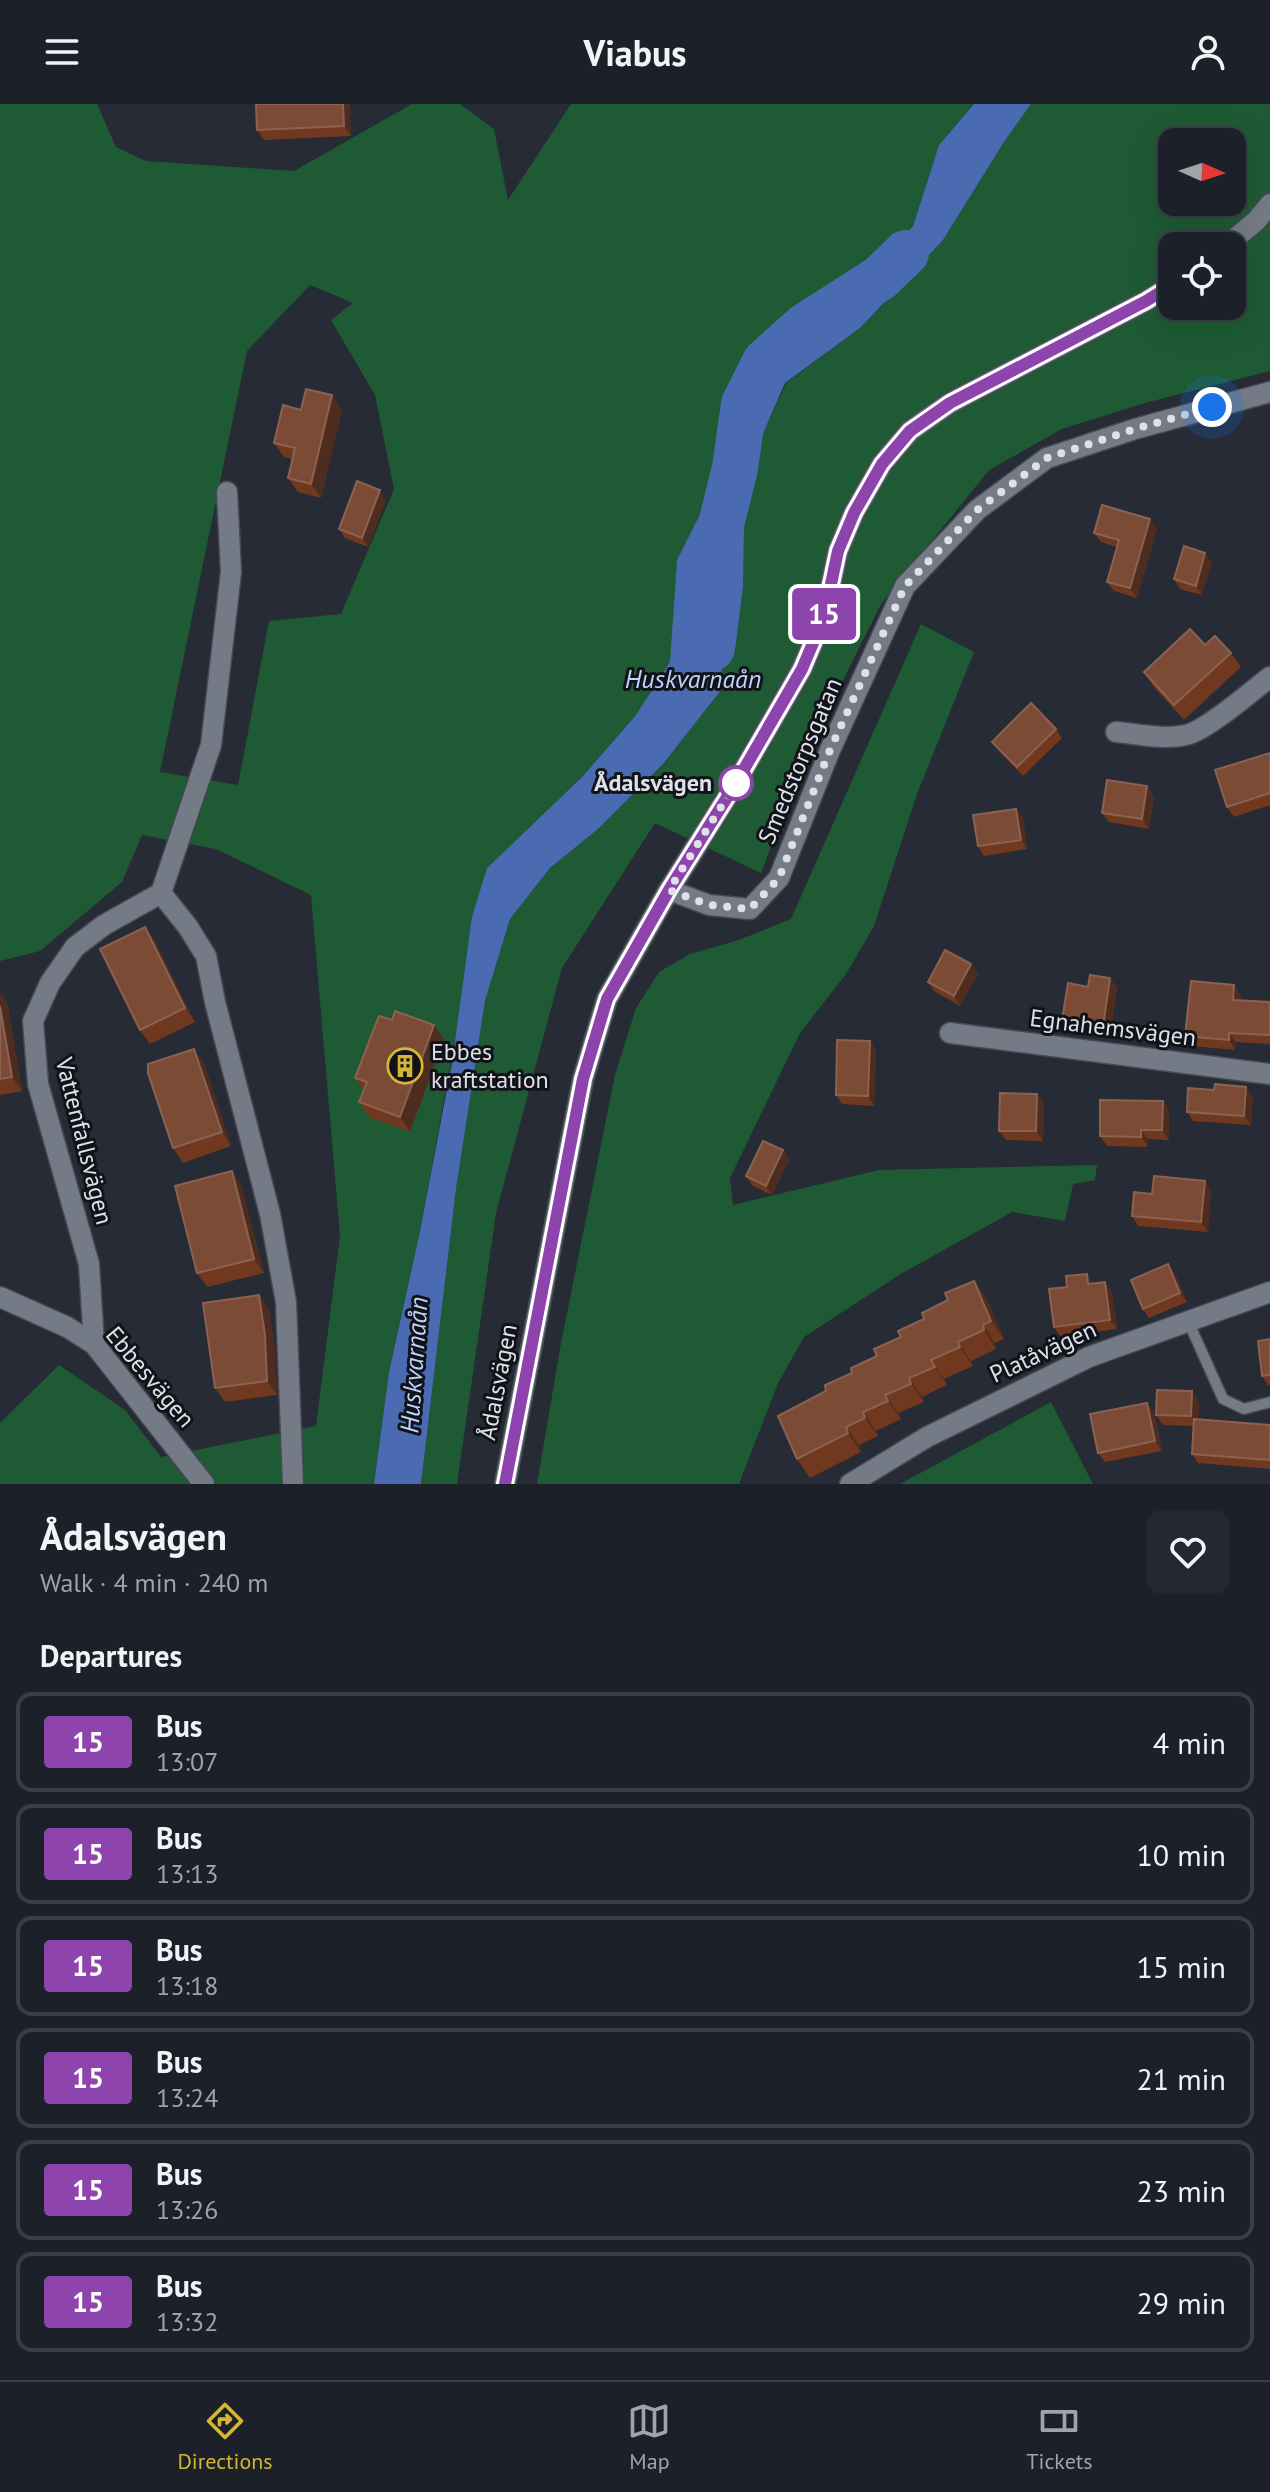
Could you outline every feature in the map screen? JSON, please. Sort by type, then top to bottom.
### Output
[{"type":"street","points":[[1243,232],[1270,204]]},
{"type":"street","name":"Ådalsvägen","points":[[505,1484],[583,1079],[607,999],[802,669],[824,617],[838,551],[854,513],[882,464],[910,431],[950,403],[1158,294]]},
{"type":"street","name":"Smedstorpsgatan","points":[[669,890],[709,905],[750,909],[779,878],[830,750],[905,586],[977,510],[1047,458],[1135,429],[1270,392]]},
{"type":"street","points":[[227,492],[231,572],[211,745],[161,893],[206,956],[270,1214],[286,1302],[293,1484]]},
{"type":"street","points":[[1116,732],[1188,735],[1229,709],[1270,677]]},
{"type":"street","name":"Vattenfallsvägen","points":[[94,1344],[89,1264],[38,1084],[33,1021],[50,983],[75,947],[104,925],[161,893]]},
{"type":"street","name":"Egnahemsvägen","points":[[950,1033],[1270,1074]]},
{"type":"street","name":"Platåvägen","points":[[850,1484],[927,1437],[1089,1357],[1270,1292]]},
{"type":"street","name":"Ebbesvägen","points":[[0,1297],[67,1327],[94,1344],[204,1484]]},
{"type":"lane","points":[[1188,1321],[1223,1399],[1244,1409],[1270,1402]]},
{"type":"green space","points":[[0,104],[97,104],[116,147],[146,161],[294,171],[412,104],[460,104],[494,129],[508,200],[571,104],[974,104],[939,145],[913,226],[841,311],[798,326],[726,422],[702,510],[677,560],[671,662],[636,715],[583,776],[487,868],[419,1236],[389,1372],[374,1484],[0,1484],[0,1423],[59,1365],[125,1410],[161,1457],[316,1426],[340,1236],[311,895],[216,849],[142,835],[122,882],[40,951],[0,961]],"holes":[[[310,285],[353,303],[331,320],[375,395],[394,489],[341,614],[269,621],[238,785],[160,772],[247,351]]]},
{"type":"green space","points":[[1031,104],[1270,104],[1270,371],[1145,403],[1062,429],[989,470],[881,604],[808,750],[761,873],[655,823],[562,968],[496,1213],[457,1484],[421,1484],[456,1189],[485,1001],[510,919],[550,868],[598,829],[663,764],[722,689],[719,563],[762,436],[786,383],[860,328],[943,240]]},
{"type":"green space","points":[[921,624],[974,652],[917,794],[874,926],[846,974],[800,1033],[730,1178],[733,1205],[879,1170],[1097,1165],[1095,1180],[1073,1184],[1065,1221],[1012,1212],[899,1275],[804,1337],[778,1383],[739,1484],[537,1484],[561,1343],[615,1075],[636,1008],[659,972],[690,954],[739,940],[791,919]]},
{"type":"green space","points":[[1051,1402],[1093,1484],[900,1484]]},
{"type":"water","name":"Huskvarnaån","points":[[974,104],[1031,104],[943,240],[860,328],[785,383],[762,436],[719,563],[722,689],[663,764],[598,829],[550,868],[510,919],[485,1001],[456,1189],[421,1484],[374,1484],[389,1372],[452,1063],[472,917],[487,868],[583,776],[636,715],[670,662],[677,560],[702,510],[726,422],[798,326],[841,311],[913,226],[939,145]]},
{"type":"building","points":[[256,104],[343,104],[344,126],[257,130]]},
{"type":"building","points":[[306,389],[332,395],[311,484],[288,478],[295,448],[274,443],[283,405],[301,410]]},
{"type":"building","points":[[357,481],[380,490],[362,538],[339,529]]},
{"type":"building","points":[[1102,505],[1150,519],[1130,588],[1107,582],[1119,540],[1094,533]]},
{"type":"building","points":[[1184,546],[1205,553],[1196,586],[1174,579]]},
{"type":"building","points":[[1190,629],[1205,645],[1215,636],[1231,653],[1174,705],[1144,672]]},
{"type":"building","points":[[1031,703],[1056,729],[1017,767],[992,742]]},
{"type":"building","points":[[1270,753],[1270,793],[1227,807],[1215,770]]},
{"type":"building","points":[[1107,780],[1147,786],[1142,819],[1102,813]]},
{"type":"building","points":[[1016,809],[1021,840],[978,846],[973,815]]},
{"type":"building","points":[[145,927],[185,1008],[140,1030],[100,949]]},
{"type":"building","points":[[945,950],[971,964],[954,996],[928,982]]},
{"type":"building","points":[[1090,975],[1110,978],[1103,1027],[1062,1020],[1068,983],[1088,987]]},
{"type":"building","points":[[1191,981],[1234,985],[1233,1000],[1270,1002],[1270,1035],[1229,1033],[1229,1040],[1185,1036]]},
{"type":"building","points":[[0,1006],[12,1077],[0,1079]]},
{"type":"building","name":"Ebbes kraftstation","points":[[395,1011],[434,1025],[400,1117],[359,1102],[367,1082],[355,1078],[379,1016],[392,1020]]},
{"type":"building","points":[[837,1040],[870,1041],[868,1096],[836,1095]]},
{"type":"building","points":[[194,1049],[222,1132],[173,1148],[148,1073],[148,1064]]},
{"type":"building","points":[[1215,1084],[1246,1087],[1244,1116],[1187,1112],[1188,1088],[1214,1090]]},
{"type":"building","points":[[1000,1093],[1037,1094],[1036,1131],[999,1131]]},
{"type":"building","points":[[1100,1100],[1163,1101],[1162,1130],[1141,1130],[1141,1137],[1100,1136]]},
{"type":"building","points":[[763,1141],[783,1150],[766,1186],[746,1176]]},
{"type":"building","points":[[232,1171],[254,1259],[197,1273],[175,1186]]},
{"type":"building","points":[[1154,1176],[1205,1181],[1201,1222],[1132,1216],[1134,1192],[1152,1194]]},
{"type":"building","points":[[1168,1264],[1180,1293],[1143,1309],[1131,1280]]},
{"type":"building","points":[[1087,1274],[1088,1284],[1105,1282],[1110,1320],[1054,1327],[1049,1289],[1067,1287],[1066,1276]]},
{"type":"building","points":[[974,1281],[991,1321],[983,1325],[984,1330],[958,1342],[960,1347],[931,1360],[935,1367],[909,1378],[911,1384],[885,1395],[888,1401],[863,1412],[865,1418],[846,1427],[848,1433],[797,1459],[778,1416],[826,1391],[825,1385],[852,1373],[851,1368],[877,1356],[874,1349],[901,1337],[898,1331],[924,1319],[922,1313],[948,1300],[945,1293]]},
{"type":"building","points":[[259,1295],[267,1381],[215,1388],[203,1303]]},
{"type":"building","points":[[1270,1339],[1270,1375],[1262,1376],[1258,1341]]},
{"type":"building","points":[[1157,1390],[1192,1391],[1191,1416],[1156,1415]]},
{"type":"building","points":[[1147,1403],[1155,1441],[1098,1453],[1090,1414]]},
{"type":"building","points":[[1194,1419],[1270,1425],[1270,1460],[1192,1454]]},
{"type":"waterway","name":"Huskvarnaån","points":[[712,648],[720,585],[721,525],[735,468],[744,404],[765,362],[805,326],[880,278],[906,253]]},
{"type":"bus line","name":"15","points":[[505,1484],[583,1079],[607,999],[802,669],[824,617],[838,551],[854,513],[882,464],[910,431],[950,403],[1158,294]]},
{"type":"place","name":"Ådalsvägen","points":[[736,783]]},
{"type":"place","name":"Ebbes kraftstation","points":[[405,1066]]},
{"type":"route","points":[[736,783],[669,890],[709,905],[750,909],[779,878],[830,750],[905,586],[977,510],[1047,458],[1212,407]]}]
